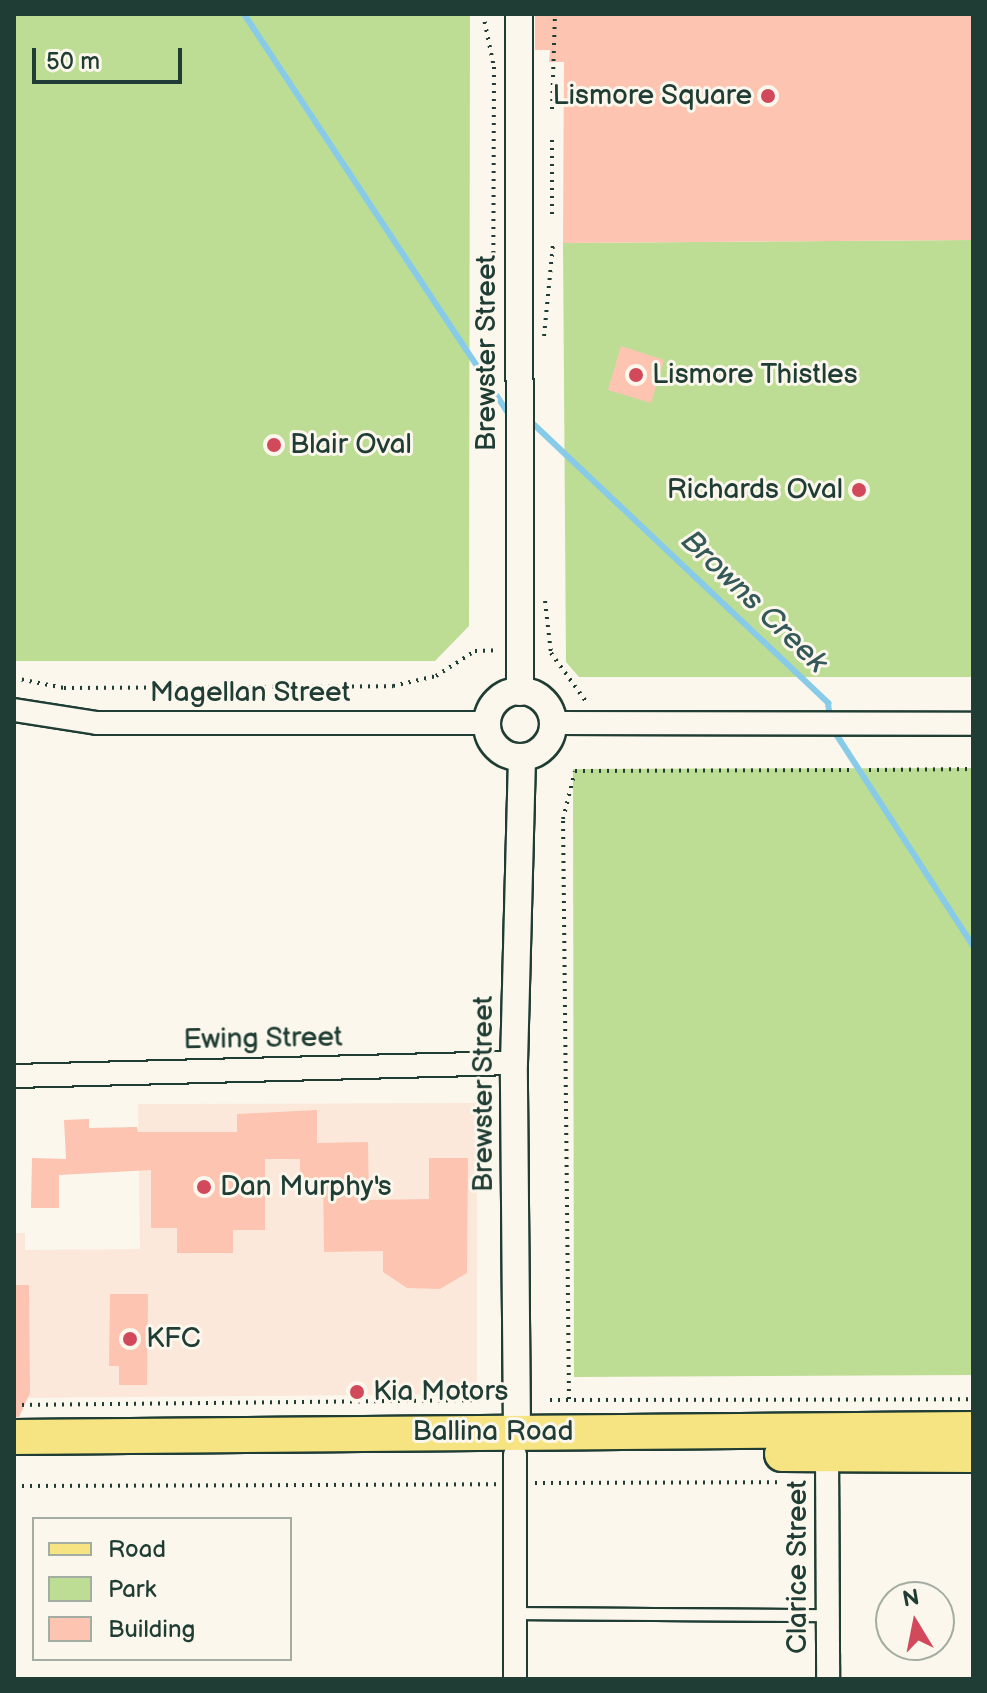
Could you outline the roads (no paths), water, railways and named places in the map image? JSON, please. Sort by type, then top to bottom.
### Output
[{"type":"main road","name":"Ballina Road","points":[[14,1437],[516,1464],[973,1429]]},
{"type":"main road","name":"Ballina Road","points":[[14,1460],[516,1464],[827,1454],[973,1455]]},
{"type":"street","name":"Brewster Street","points":[[519,14],[520,692]]},
{"type":"street","points":[[520,692],[540,698],[553,723],[547,744],[522,757],[497,748],[488,723],[497,701],[520,692]]},
{"type":"street","name":"Magellan Street","points":[[14,710],[97,723],[488,723]]},
{"type":"street","points":[[553,723],[973,724]]},
{"type":"street","name":"Brewster Street","points":[[515,1679],[514,1063],[522,757]]},
{"type":"street","name":"Ewing Street","points":[[14,1076],[514,1063]]},
{"type":"street","name":"Clarice Street","points":[[827,1454],[828,1679]]},
{"type":"lane","points":[[515,1613],[828,1615]]},
{"type":"waterway","name":"Browns Creek","points":[[244,14],[509,415]]},
{"type":"waterway","name":"Browns Creek","points":[[527,418],[828,703],[830,720]]},
{"type":"waterway","name":"Browns Creek","points":[[834,731],[973,946]]},
{"type":"place","name":"Lismore Square","points":[[768,96]]},
{"type":"place","name":"Lismore Thistles","points":[[636,375]]},
{"type":"place","name":"Blair Oval","points":[[274,445]]},
{"type":"place","name":"Richards Oval","points":[[859,490]]},
{"type":"place","name":"Dan Murphy's","points":[[204,1187]]},
{"type":"place","name":"KFC","points":[[130,1339]]},
{"type":"place","name":"Kia Motors","points":[[357,1392]]}]
